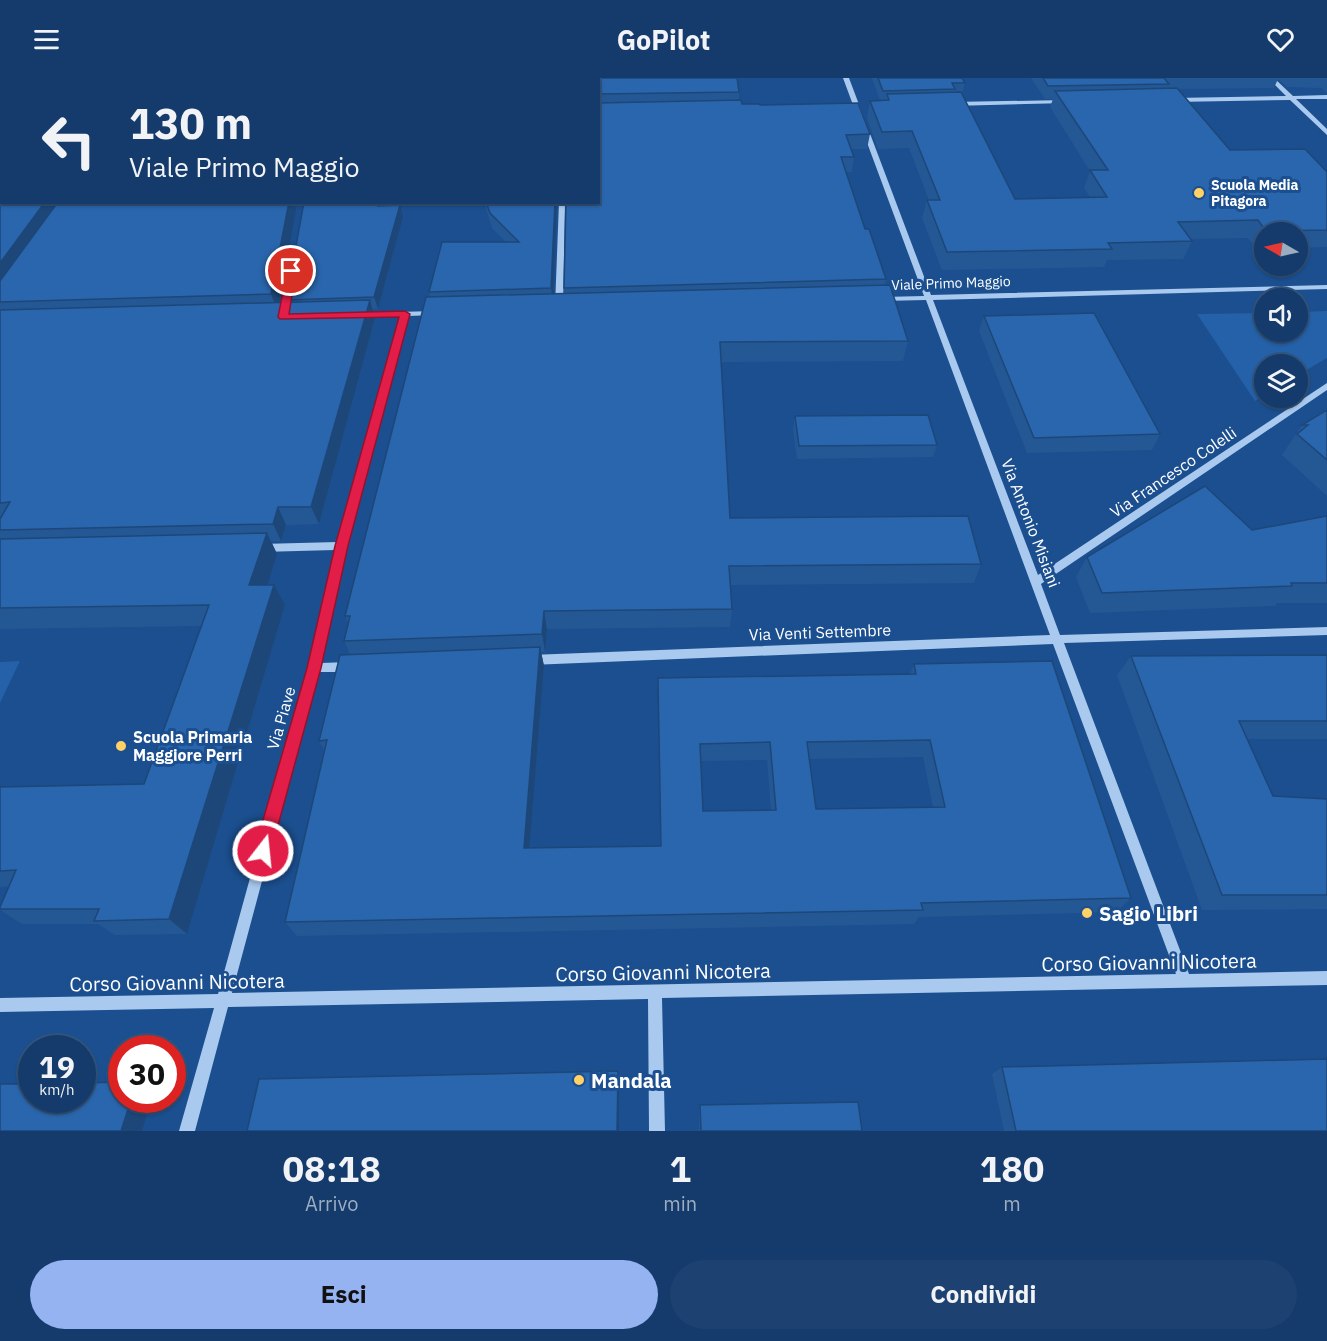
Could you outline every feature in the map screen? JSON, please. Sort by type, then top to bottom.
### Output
[{"type":"street","name":"Via Antonio Misiani","points":[[846,78],[1185,981]]},
{"type":"street","points":[[1271,78],[1327,133]]},
{"type":"street","points":[[1161,100],[1327,97]]},
{"type":"street","points":[[949,104],[1078,102]]},
{"type":"street","points":[[845,106],[868,106]]},
{"type":"street","points":[[559,309],[562,204]]},
{"type":"street","points":[[283,317],[291,271]]},
{"type":"street","name":"Viale Primo Maggio","points":[[869,299],[1327,287]]},
{"type":"street","points":[[547,310],[570,309]]},
{"type":"street","points":[[350,315],[440,313]]},
{"type":"street","name":"Via Piave","points":[[187,1131],[221,1000],[314,668],[341,546],[405,314]]},
{"type":"street","points":[[271,317],[294,317]]},
{"type":"street","name":"Via Francesco Colelli","points":[[1036,582],[1327,386]]},
{"type":"street","points":[[250,548],[341,546]]},
{"type":"street","name":"Via Venti Settembre","points":[[518,660],[1327,631]]},
{"type":"street","points":[[314,668],[362,666]]},
{"type":"street","name":"Corso Giovanni Nicotera","points":[[0,1005],[1327,978]]},
{"type":"street","points":[[655,992],[657,1131]]},
{"type":"shaded area","points":[[1327,311],[1327,358],[1308,369],[1308,354],[1254,354],[1254,400],[1197,314],[1254,313],[1254,342],[1308,342],[1308,312]]},
{"type":"shaded area","points":[[20,661],[0,703],[0,662]]},
{"type":"building","points":[[600,78],[737,78],[739,92],[600,94]]},
{"type":"building","points":[[878,78],[962,78],[965,83],[952,83],[955,89],[883,91]]},
{"type":"building","points":[[1043,78],[1164,78],[1169,84],[1048,86]]},
{"type":"building","points":[[1177,88],[1230,150],[1305,149],[1327,172],[1327,230],[1308,230],[1308,222],[1259,222],[1258,220],[1178,222],[1192,241],[1108,243],[1112,249],[947,252],[927,200],[940,200],[912,131],[882,132],[870,101],[889,100],[887,94],[961,92],[1015,199],[1107,197],[1090,170],[1108,170],[1055,91]]},
{"type":"building","points":[[741,100],[742,104],[760,105],[858,103],[870,134],[846,135],[854,157],[841,157],[865,229],[869,229],[886,279],[564,288],[566,204],[600,204],[600,103]]},
{"type":"building","points":[[0,204],[44,204],[0,263]]},
{"type":"building","points":[[57,204],[289,204],[271,294],[0,302],[0,281]]},
{"type":"building","points":[[304,204],[400,205],[374,297],[286,300]]},
{"type":"building","points":[[487,204],[555,204],[551,288],[429,292],[442,242],[519,242],[490,213]]},
{"type":"building","points":[[890,285],[908,341],[720,342],[730,518],[968,516],[981,564],[729,566],[732,609],[544,611],[542,634],[344,641],[350,616],[345,616],[426,297]]},
{"type":"building","points":[[370,300],[311,507],[278,507],[273,524],[0,530],[0,519],[10,502],[0,503],[0,310]]},
{"type":"building","points":[[1094,313],[1160,434],[1034,438],[984,316]]},
{"type":"building","points":[[1327,410],[1327,460],[1297,434],[1308,425],[1302,425]]},
{"type":"building","points":[[928,415],[937,445],[799,446],[795,416]]},
{"type":"building","points":[[1205,486],[1252,530],[1327,516],[1327,583],[1102,593],[1087,557]]},
{"type":"building","points":[[267,533],[249,585],[274,585],[169,919],[94,921],[99,909],[0,909],[16,870],[0,871],[0,787],[144,784],[209,605],[0,608],[0,539]]},
{"type":"building","points":[[540,647],[524,848],[661,846],[658,678],[916,674],[914,664],[1052,661],[1131,898],[921,903],[923,910],[285,922],[327,740],[319,741],[340,655]],"holes":[[[930,740],[945,807],[816,809],[807,742]],[[770,742],[776,810],[703,811],[700,744]]]},
{"type":"building","points":[[1327,655],[1327,721],[1239,721],[1273,796],[1327,799],[1327,895],[1222,895],[1131,656]]},
{"type":"building","points":[[1327,1059],[1327,1131],[1016,1131],[1002,1067]]},
{"type":"building","points":[[618,1071],[617,1131],[247,1131],[259,1079]]},
{"type":"building","points":[[108,1082],[108,1113],[127,1113],[121,1131],[0,1131],[0,1084],[18,1084],[18,1113],[96,1113],[96,1083]]},
{"type":"building","points":[[858,1102],[862,1131],[701,1131],[700,1105]]},
{"type":"place","name":"Scuola Media Pitagora","points":[[1199,193]]},
{"type":"place","name":"Scuola Primaria Maggiore Perri","points":[[121,746]]},
{"type":"place","name":"Sagio Libri","points":[[1087,913]]},
{"type":"place","name":"Mandala","points":[[579,1080]]},
{"type":"route","points":[[263,851],[314,668],[341,546],[405,314],[283,317],[291,271]]}]
